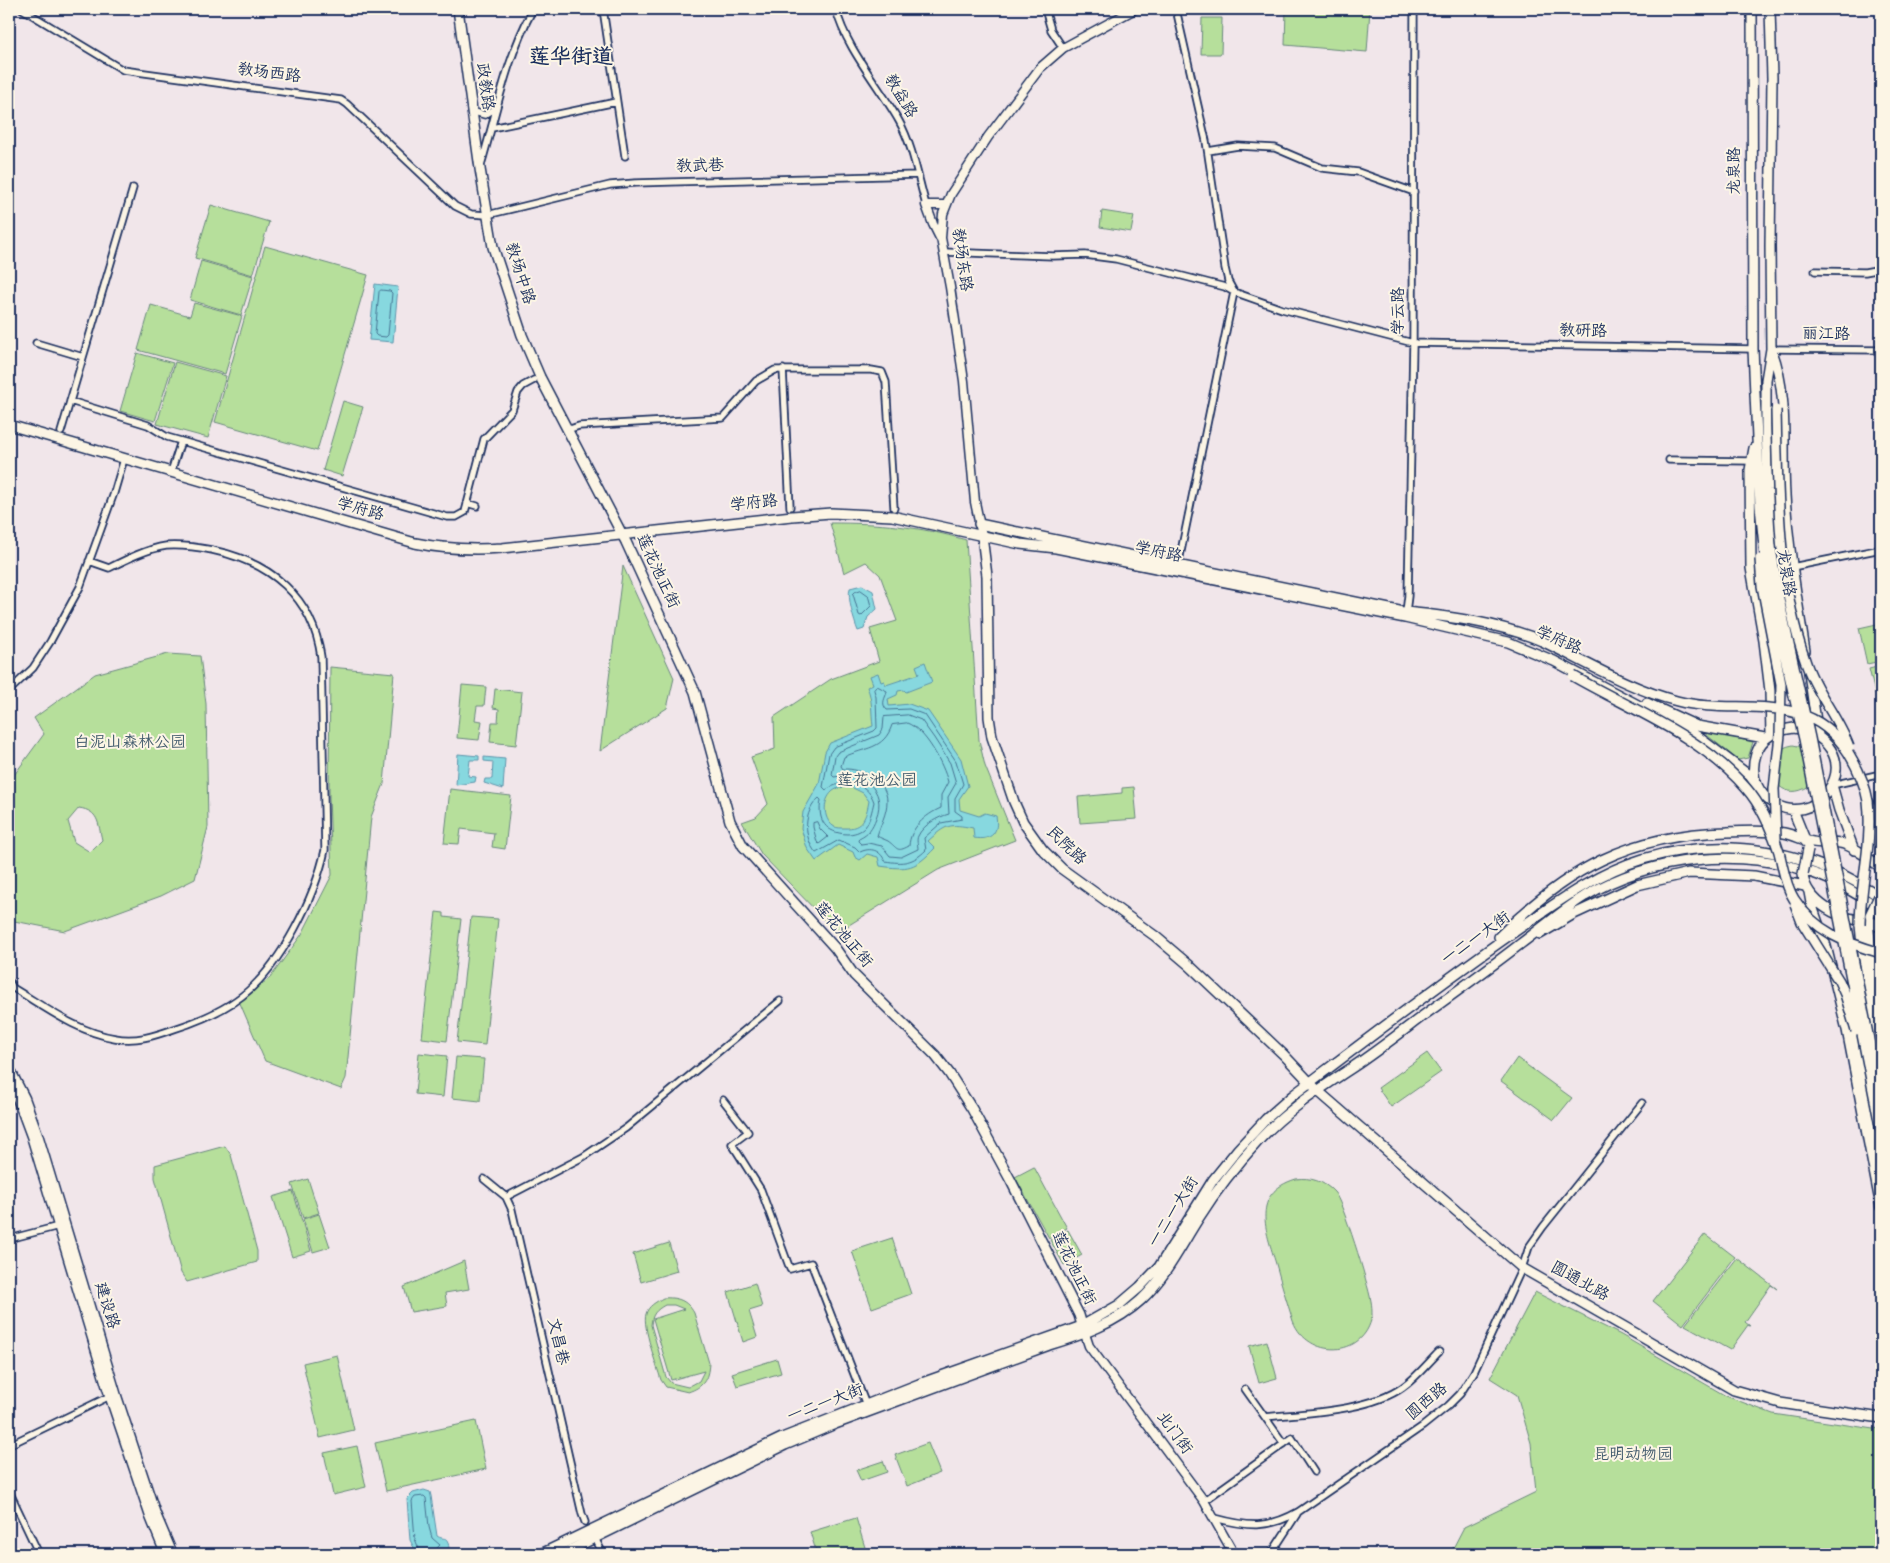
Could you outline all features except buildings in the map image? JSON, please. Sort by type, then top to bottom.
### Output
[{"type":"main road","name":"政教路","points":[[458,9],[480,169]]},
{"type":"main road","name":"龙泉路","points":[[1752,9],[1753,349],[1760,506],[1772,601],[1808,758],[1881,1131]]},
{"type":"main road","name":"龙泉路","points":[[1770,9],[1772,78],[1771,349],[1766,380],[1766,555],[1779,600],[1814,757],[1881,1100]]},
{"type":"main road","name":"教场中路","points":[[480,169],[493,247],[522,335],[540,378],[622,534]]},
{"type":"main road","points":[[1771,349],[1776,410],[1780,530],[1790,598],[1800,647],[1820,692],[1836,717],[1881,829]]},
{"type":"main road","points":[[1771,349],[1778,374],[1782,408],[1787,527],[1818,735]]},
{"type":"main road","name":"学府路","points":[[9,425],[434,547],[472,550],[502,548],[831,513],[892,516],[1020,544],[1090,555],[1405,618],[1508,642],[1554,661],[1697,736],[1750,776],[1757,786]]},
{"type":"main road","points":[[1757,436],[1751,461],[1751,568],[1764,640],[1770,691],[1768,736]]},
{"type":"main road","name":"学府路","points":[[979,524],[1406,612],[1517,641],[1556,656],[1697,726],[1768,736]]},
{"type":"main road","name":"莲花池正街","points":[[622,534],[695,692],[730,821],[743,846],[835,948],[858,978],[935,1055],[949,1073],[972,1109],[1011,1181],[1079,1315],[1083,1330]]},
{"type":"main road","name":"民院路","points":[[982,536],[987,576],[989,716],[992,737],[1014,802],[1036,844],[1062,869],[1169,948],[1311,1082]]},
{"type":"main road","points":[[1766,555],[1762,586],[1781,684],[1780,735],[1774,789],[1777,846],[1783,872],[1802,922],[1845,994],[1856,1031],[1881,1168]]},
{"type":"main road","points":[[1406,612],[1445,616],[1519,632],[1542,640],[1650,693],[1679,702],[1714,707],[1788,709],[1826,728],[1842,742],[1857,766]]},
{"type":"main road","name":"学府路","points":[[1508,642],[1538,656],[1688,737],[1713,756],[1747,789],[1764,816],[1777,846]]},
{"type":"main road","points":[[1782,729],[1807,729],[1818,735],[1828,745],[1834,758],[1836,772],[1832,785],[1823,798],[1814,805],[1793,810],[1781,808],[1771,802],[1757,786],[1753,774],[1758,750],[1768,736],[1782,729]]},
{"type":"main road","points":[[1832,785],[1854,850]]},
{"type":"main road","points":[[1868,799],[1868,849],[1860,905],[1860,926],[1863,955],[1881,1053]]},
{"type":"main road","points":[[1793,810],[1809,844],[1803,874],[1810,903],[1826,946],[1847,1030],[1881,1207]]},
{"type":"main road","points":[[1791,834],[1799,828],[1800,822]]},
{"type":"main road","points":[[1487,950],[1520,914],[1564,879],[1612,854],[1672,837],[1703,832],[1756,831],[1791,834],[1809,844],[1828,841],[1842,843],[1880,867]]},
{"type":"main road","name":"一二一大街","points":[[562,1554],[590,1530],[793,1442],[1050,1345],[1083,1330],[1119,1305],[1159,1267],[1213,1180],[1266,1119],[1311,1082],[1487,950],[1563,898],[1607,873],[1643,860],[1678,852],[1717,848],[1754,849],[1794,856],[1843,875],[1881,898]]},
{"type":"main road","name":"一二一大街","points":[[541,1554],[782,1438],[919,1384],[1113,1319],[1139,1302],[1163,1277],[1219,1188],[1239,1163],[1278,1121],[1298,1104],[1363,1060],[1522,943],[1550,920],[1586,896],[1616,880],[1653,867],[1692,860],[1728,858],[1762,860],[1795,867],[1816,874],[1856,893],[1881,909]]},
{"type":"main road","points":[[1522,943],[1572,915],[1636,885],[1689,873],[1727,873],[1754,876],[1807,889],[1825,908],[1851,920],[1858,921],[1869,917]]},
{"type":"main road","points":[[1881,892],[1869,917],[1880,992],[1881,1012]]},
{"type":"main road","points":[[1793,898],[1811,919],[1833,936],[1881,953]]},
{"type":"main road","points":[[1869,917],[1881,928]]},
{"type":"main road","name":"圆通北路","points":[[1311,1082],[1318,1091],[1522,1268],[1734,1390],[1780,1403],[1881,1418]]},
{"type":"street","name":"教场西路","points":[[22,9],[124,70],[341,100],[355,110],[456,206],[471,214],[487,215]]},
{"type":"street","name":"教场中路","points":[[480,169],[510,60],[519,34],[533,9]]},
{"type":"street","points":[[603,9],[625,156]]},
{"type":"street","name":"教益路","points":[[836,9],[846,36],[900,123],[908,140],[926,205]]},
{"type":"street","points":[[1045,9],[1051,30],[1063,48]]},
{"type":"street","name":"教场东路","points":[[982,536],[975,502],[964,381],[941,238],[941,224],[945,206],[1000,121],[1040,68],[1063,48],[1135,9]]},
{"type":"street","points":[[1176,9],[1208,150],[1225,268],[1228,281],[1234,292],[1178,566]]},
{"type":"street","name":"学云路","points":[[1406,612],[1414,343],[1414,9]]},
{"type":"street","points":[[492,128],[616,102]]},
{"type":"street","points":[[471,111],[485,115],[498,107]]},
{"type":"street","points":[[1208,150],[1238,146],[1275,148],[1322,168],[1358,172],[1414,192]]},
{"type":"street","name":"教武巷","points":[[487,215],[610,186],[634,183],[917,175]]},
{"type":"street","points":[[60,432],[133,188]]},
{"type":"street","points":[[941,238],[926,205],[945,206]]},
{"type":"street","name":"教研路","points":[[943,252],[1053,256],[1085,255],[1108,258],[1171,272],[1225,287],[1282,309],[1414,343],[1753,349]]},
{"type":"street","points":[[1815,271],[1865,272],[1881,269]]},
{"type":"street","points":[[36,343],[83,357]]},
{"type":"street","name":"丽江路","points":[[1771,349],[1881,350]]},
{"type":"street","points":[[783,369],[790,507]]},
{"type":"street","points":[[567,430],[579,426],[723,418],[756,381],[775,370],[871,370],[882,372],[886,382],[894,508]]},
{"type":"street","points":[[70,402],[148,424],[167,437],[447,517],[456,517],[465,512],[484,439],[512,410],[518,392],[523,386],[534,380]]},
{"type":"street","points":[[171,472],[181,441]]},
{"type":"street","points":[[9,691],[33,668],[50,642],[80,587],[124,459]]},
{"type":"street","points":[[1669,460],[1751,461]]},
{"type":"street","points":[[467,503],[477,506]]},
{"type":"street","points":[[9,981],[11,990],[78,1027],[116,1038],[137,1040],[198,1021],[242,996],[271,965],[295,930],[310,901],[326,850],[321,657],[319,640],[302,604],[283,582],[267,570],[248,560],[221,552],[192,547],[165,546],[132,557],[109,568],[90,561]]},
{"type":"street","points":[[1792,567],[1881,549]]},
{"type":"street","points":[[1832,785],[1881,774]]},
{"type":"street","points":[[484,1179],[506,1197],[583,1157],[626,1128],[780,1001]]},
{"type":"street","name":"建设路","points":[[9,1067],[25,1098],[38,1134],[120,1404],[156,1514],[173,1554]]},
{"type":"street","name":"建设路","points":[[9,1082],[32,1136],[110,1396],[150,1517],[165,1554]]},
{"type":"street","points":[[723,1100],[748,1132],[732,1144],[762,1190],[790,1269],[811,1263],[866,1405]]},
{"type":"street","name":"圆西路","points":[[1215,1518],[1233,1523],[1268,1525],[1282,1522],[1423,1426],[1448,1406],[1460,1394],[1474,1372],[1522,1268],[1529,1247],[1642,1103]]},
{"type":"street","name":"文昌巷","points":[[506,1197],[512,1210],[582,1514],[603,1554]]},
{"type":"street","points":[[9,1239],[59,1226]]},
{"type":"street","name":"北门街","points":[[1083,1330],[1089,1346],[1204,1501],[1234,1554]]},
{"type":"street","points":[[1264,1418],[1335,1410],[1382,1398],[1404,1387],[1439,1352]]},
{"type":"street","points":[[1245,1389],[1284,1444]]},
{"type":"street","points":[[9,1445],[110,1396]]},
{"type":"street","points":[[1204,1501],[1292,1438],[1314,1472]]},
{"type":"street","points":[[9,1490],[39,1554]]},
{"type":"street","name":"圆西路","points":[[1271,1554],[1298,1512]]},
{"type":"green space","points":[[1286,9],[1370,9],[1367,52],[1285,45]]},
{"type":"green space","points":[[1202,18],[1222,18],[1221,54],[1201,54]]},
{"type":"green space","points":[[211,205],[269,222],[253,275],[195,258]]},
{"type":"green space","points":[[1102,211],[1134,216],[1131,232],[1100,227]]},
{"type":"green space","points":[[265,246],[368,275],[317,451],[215,422]]},
{"type":"green space","points":[[201,261],[253,276],[241,315],[190,300]]},
{"type":"green space","points":[[194,303],[242,316],[225,374],[138,350],[151,305],[190,316]]},
{"type":"green space","points":[[137,353],[173,363],[155,421],[120,411]]},
{"type":"green space","points":[[175,362],[226,376],[208,438],[157,424]]},
{"type":"green space","points":[[343,401],[363,407],[342,476],[323,470]]},
{"type":"green space","name":"莲花池公园","points":[[830,523],[899,526],[932,531],[966,540],[979,740],[985,766],[1015,840],[938,870],[836,933],[762,855],[742,822],[756,817],[768,804],[751,757],[775,749],[774,717],[831,679],[879,661],[870,629],[897,621],[880,575],[866,562],[844,573]]},
{"type":"green space","points":[[623,566],[674,678],[667,708],[600,751]]},
{"type":"green space","points":[[1881,623],[1881,661],[1867,664],[1859,628]]},
{"type":"green space","name":"白泥山森林公园","points":[[168,654],[200,656],[206,704],[208,827],[195,879],[161,896],[65,931],[9,920],[9,782],[44,734],[34,718],[95,674]],"holes":[[[79,808],[94,815],[102,840],[90,852],[74,842],[68,821]]]},
{"type":"green space","points":[[1881,666],[1881,696],[1876,697],[1869,669]]},
{"type":"green space","points":[[330,667],[394,673],[384,784],[371,817],[346,1078],[341,1089],[265,1061],[239,1001],[270,978],[302,934],[332,875],[329,796]]},
{"type":"green space","points":[[462,685],[486,687],[484,706],[477,706],[475,720],[482,721],[479,740],[457,738]]},
{"type":"green space","points":[[495,689],[522,692],[516,745],[490,742],[492,722],[498,722],[499,709],[493,708]]},
{"type":"green space","points":[[1704,731],[1753,742],[1748,758],[1738,760]]},
{"type":"green space","points":[[1793,745],[1803,747],[1809,786],[1797,791],[1786,790],[1778,785],[1773,777],[1771,767],[1773,758],[1781,750]]},
{"type":"green space","points":[[1134,787],[1137,819],[1080,823],[1078,797],[1122,793],[1122,788]]},
{"type":"green space","points":[[450,789],[511,796],[505,849],[492,847],[494,833],[461,829],[459,844],[444,843]]},
{"type":"green space","points":[[436,912],[444,913],[444,917],[461,919],[447,1041],[422,1038]]},
{"type":"green space","points":[[471,917],[498,919],[485,1045],[457,1042]]},
{"type":"green space","points":[[419,1053],[447,1056],[443,1097],[415,1094]]},
{"type":"green space","points":[[1427,1053],[1441,1072],[1391,1107],[1378,1088]]},
{"type":"green space","points":[[456,1057],[484,1059],[480,1101],[452,1098]]},
{"type":"green space","points":[[1517,1058],[1572,1098],[1554,1120],[1501,1081]]},
{"type":"green space","points":[[225,1146],[231,1155],[257,1251],[257,1262],[187,1282],[181,1273],[155,1178],[155,1165]]},
{"type":"green space","points":[[1034,1167],[1067,1228],[1049,1238],[1015,1177]]},
{"type":"green space","points":[[308,1179],[319,1213],[303,1218],[292,1184]]},
{"type":"green space","points":[[1296,1179],[1316,1181],[1326,1185],[1334,1192],[1343,1210],[1360,1261],[1371,1301],[1372,1316],[1367,1330],[1358,1340],[1347,1346],[1335,1349],[1322,1347],[1311,1342],[1300,1333],[1293,1321],[1286,1300],[1268,1239],[1265,1214],[1267,1203],[1272,1194],[1282,1185]]},
{"type":"green space","points":[[293,1191],[311,1251],[292,1257],[273,1197]]},
{"type":"green space","points":[[319,1214],[330,1247],[313,1252],[303,1219]]},
{"type":"green space","points":[[1068,1230],[1082,1255],[1064,1265],[1050,1240]]},
{"type":"green space","points":[[1705,1234],[1735,1257],[1683,1325],[1653,1301]]},
{"type":"green space","points":[[892,1238],[911,1294],[872,1308],[852,1251]]},
{"type":"green space","points":[[669,1243],[677,1271],[641,1282],[633,1254]]},
{"type":"green space","points":[[1737,1258],[1777,1289],[1771,1285],[1745,1322],[1750,1326],[1748,1325],[1730,1350],[1685,1325]]},
{"type":"green space","points":[[464,1261],[469,1289],[445,1293],[447,1306],[411,1312],[404,1287]]},
{"type":"green space","points":[[755,1283],[762,1307],[749,1311],[757,1337],[743,1342],[728,1292]]},
{"type":"green space","name":"昆明动物园","points":[[1535,1292],[1621,1335],[1726,1396],[1773,1414],[1881,1430],[1881,1554],[1450,1554],[1464,1527],[1536,1492],[1531,1443],[1517,1395],[1490,1378]]},
{"type":"green space","points":[[663,1298],[673,1298],[685,1302],[694,1313],[709,1363],[704,1382],[688,1392],[666,1387],[661,1380],[653,1356],[646,1327],[646,1314],[650,1306]],"holes":[[[665,1305],[674,1305],[684,1309],[653,1319],[671,1380],[704,1371],[699,1381],[688,1387],[671,1383],[666,1377],[651,1325],[653,1315],[657,1311]]]},
{"type":"green space","points":[[1267,1341],[1277,1378],[1259,1383],[1249,1346]]},
{"type":"green space","points":[[337,1355],[354,1430],[320,1438],[303,1363]]},
{"type":"green space","points":[[777,1359],[781,1373],[737,1386],[732,1373]]},
{"type":"green space","points":[[476,1421],[486,1469],[386,1491],[375,1443]]},
{"type":"green space","points":[[928,1443],[940,1473],[907,1486],[895,1455]]},
{"type":"green space","points":[[357,1446],[366,1487],[333,1495],[324,1453]]},
{"type":"green space","points":[[883,1461],[887,1472],[861,1481],[856,1470]]},
{"type":"green space","points":[[856,1518],[867,1554],[817,1554],[810,1532]]},
{"type":"water","points":[[375,284],[398,287],[393,342],[369,340]]},
{"type":"water","points":[[862,585],[873,591],[877,609],[868,617],[864,629],[858,631],[851,610],[849,592],[850,588]]},
{"type":"water","points":[[925,662],[932,682],[906,692],[904,690],[898,691],[897,695],[888,699],[889,706],[909,704],[928,711],[961,759],[968,786],[959,799],[960,810],[979,816],[985,813],[996,816],[995,831],[990,837],[980,839],[974,838],[973,828],[948,827],[928,841],[935,848],[928,855],[916,864],[904,868],[880,866],[878,857],[867,854],[860,860],[855,857],[853,852],[838,845],[816,861],[807,848],[801,828],[803,812],[819,784],[825,752],[830,743],[873,726],[871,701],[867,687],[873,684],[870,676],[878,673],[881,682],[884,681],[886,685],[919,674],[916,666]],"holes":[[[848,787],[863,793],[869,801],[865,817],[862,821],[850,828],[832,825],[827,819],[825,808],[830,794],[839,788]]]},
{"type":"water","points":[[458,754],[479,756],[479,760],[470,760],[468,776],[476,777],[475,782],[456,785]]},
{"type":"water","points":[[484,757],[505,759],[503,789],[484,783],[485,779],[492,779],[493,762],[484,761]]},
{"type":"water","points":[[424,1490],[430,1492],[437,1536],[446,1539],[449,1548],[436,1554],[417,1554],[410,1540],[407,1499],[413,1493]]},
{"type":"district","name":"莲华街道","points":[[571,59]]}]
